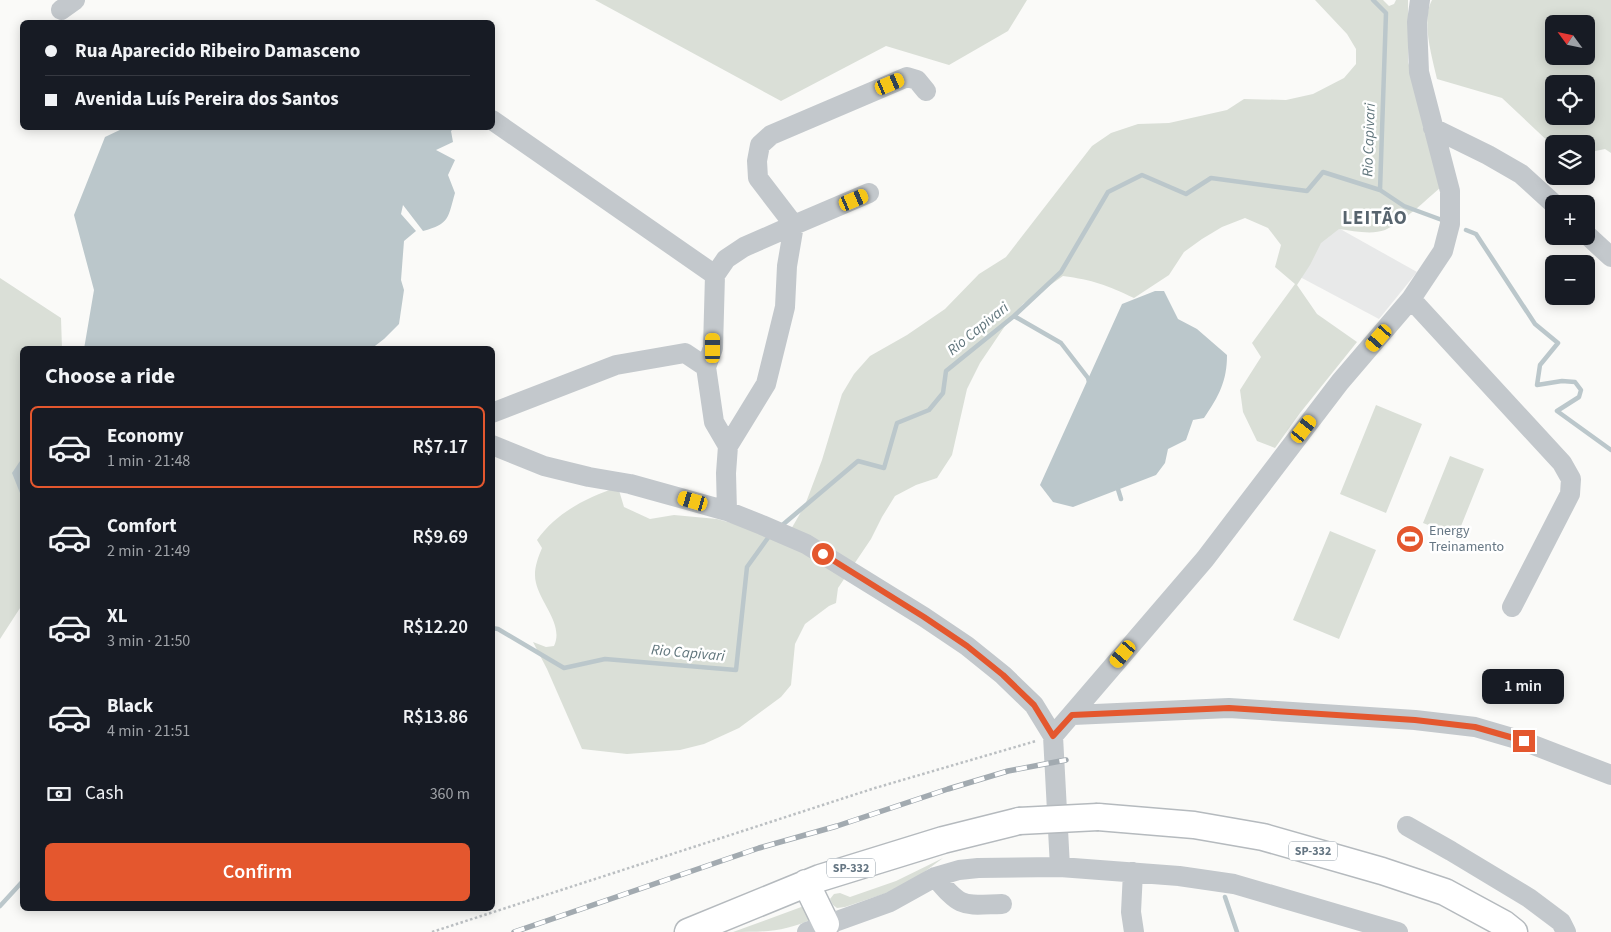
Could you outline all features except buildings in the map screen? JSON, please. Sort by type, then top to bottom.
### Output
[{"type":"main road","name":"SP-332","points":[[688,932],[806,883],[943,840],[1020,821],[1098,817],[1194,825],[1263,837],[1382,871],[1445,892],[1504,924],[1514,932]]},
{"type":"main road","points":[[806,883],[816,928]]},
{"type":"street","points":[[1054,740],[1072,715],[1205,559],[1340,382],[1411,299],[1443,251],[1450,224],[1450,190],[1420,72],[1417,22],[1420,0]]},
{"type":"street","points":[[728,510],[726,473],[728,446],[766,384],[785,307],[787,266],[794,225],[758,178],[757,161],[760,145],[771,135],[908,77],[917,80],[926,91]]},
{"type":"street","points":[[495,122],[715,275]]},
{"type":"street","points":[[1433,128],[1488,155],[1521,174],[1545,196]]},
{"type":"street","points":[[728,446],[714,422],[706,367],[713,348],[715,275],[726,259],[744,246],[869,193]]},
{"type":"street","points":[[1595,243],[1611,258]]},
{"type":"street","points":[[1411,299],[1562,463],[1571,479],[1570,494],[1512,607]]},
{"type":"street","points":[[495,412],[616,365],[685,353],[706,367]]},
{"type":"street","points":[[495,446],[544,466],[589,477],[630,484],[728,510],[806,544],[967,646],[1003,675],[1034,705],[1054,740],[1060,866]]},
{"type":"street","points":[[1072,715],[1229,708],[1415,720],[1475,727],[1524,741],[1611,776]]},
{"type":"street","points":[[1406,826],[1528,898],[1563,929]]},
{"type":"street","points":[[816,928],[890,902],[935,877],[959,870],[1060,866],[1133,872],[1234,884],[1398,932]]},
{"type":"street","points":[[1133,872],[1132,912],[1134,932]]},
{"type":"street","points":[[935,877],[957,901],[967,905],[1002,904]]},
{"type":"path","points":[[432,932],[874,788],[1054,740]]},
{"type":"shaded area","points":[[595,0],[1027,0],[1008,31],[949,65],[886,46],[781,101]]},
{"type":"shaded area","points":[[1315,0],[1383,0],[1389,6],[1394,4],[1396,0],[1408,0],[1408,62],[1426,118],[1441,187],[1407,216],[1385,230],[1356,232],[1339,229],[1321,243],[1297,285],[1317,314],[1357,342],[1300,413],[1275,448],[1257,441],[1243,412],[1240,390],[1261,357],[1252,343],[1295,284],[1275,267],[1281,245],[1268,228],[1245,218],[1222,227],[1184,252],[1169,275],[1134,298],[1100,284],[1063,276],[1023,304],[1007,323],[980,363],[967,389],[952,455],[937,478],[916,485],[895,496],[871,539],[838,588],[836,603],[805,624],[795,644],[791,685],[781,697],[739,728],[704,744],[680,750],[627,754],[582,749],[533,642],[546,647],[554,646],[556,638],[554,622],[535,579],[536,566],[542,548],[537,540],[545,530],[573,507],[618,487],[624,507],[650,519],[674,515],[717,519],[779,536],[790,531],[805,505],[822,460],[842,394],[854,374],[870,356],[907,335],[945,309],[979,274],[1006,257],[1092,146],[1111,133],[1138,124],[1169,123],[1227,110],[1244,99],[1286,100],[1313,94],[1344,78],[1356,64],[1356,49],[1347,34]]},
{"type":"shaded area","points":[[1432,0],[1611,0],[1611,153],[1605,149],[1595,151],[1595,135],[1545,135],[1545,139],[1502,98],[1437,79],[1428,39],[1427,18]]},
{"type":"shaded area","points":[[120,130],[452,130],[453,142],[436,150],[455,160],[448,175],[455,193],[449,214],[443,222],[423,231],[403,205],[401,214],[416,231],[404,241],[401,280],[404,290],[399,324],[375,346],[85,346],[94,290],[74,215],[105,137]]},
{"type":"shaded area","points":[[1317,216],[1417,272],[1379,319],[1285,269]]},
{"type":"shaded area","points":[[0,278],[61,318],[62,346],[20,346],[20,608],[0,639]]},
{"type":"shaded area","points":[[1155,291],[1164,291],[1178,319],[1197,329],[1227,355],[1226,373],[1218,395],[1204,418],[1193,420],[1186,440],[1168,449],[1165,463],[1156,475],[1073,507],[1053,502],[1040,485],[1122,304]]},
{"type":"shaded area","points":[[1376,405],[1422,424],[1386,513],[1340,494]]},
{"type":"shaded area","points":[[1450,456],[1484,469],[1457,536],[1423,523]]},
{"type":"shaded area","points":[[20,461],[20,493],[12,473]]},
{"type":"shaded area","points":[[1330,531],[1376,550],[1339,639],[1293,620]]},
{"type":"shaded area","points":[[943,858],[904,887],[845,907],[837,908],[830,899],[834,894],[840,893],[850,897],[896,881]]},
{"type":"shaded area","points":[[804,906],[814,918],[804,923],[784,929],[733,932]]},
{"type":"waterway","name":"Rio Capivari","points":[[780,527],[858,461],[884,468],[897,423],[929,410],[943,393],[946,371],[1014,316],[1061,272],[1108,192],[1142,175],[1186,194],[1211,178],[1307,191],[1323,172],[1380,190],[1386,13],[1373,0]]},
{"type":"waterway","points":[[1380,190],[1404,206],[1442,220]]},
{"type":"waterway","points":[[1466,230],[1476,234],[1535,324],[1558,343],[1540,365],[1537,385],[1562,381],[1575,382],[1581,390],[1579,397],[1557,411],[1611,450]]},
{"type":"waterway","points":[[1014,316],[1061,343],[1088,378],[1089,382]]},
{"type":"waterway","points":[[1117,486],[1121,499]]},
{"type":"waterway","name":"Rio Capivari","points":[[495,628],[564,668],[605,659],[736,670],[747,567],[770,535]]},
{"type":"waterway","name":"Rio Capivari","points":[[0,906],[20,884]]},
{"type":"waterway","points":[[1225,897],[1237,932]]},
{"type":"railway","points":[[514,932],[759,848],[837,826],[948,789],[1008,771],[1066,760]]},
{"type":"place","name":"Energy Treinamento","points":[[1410,539]]},
{"type":"district","name":"LEITÃO","points":[[1375,218]]},
{"type":"route","points":[[823,554],[967,646],[1003,675],[1034,705],[1053,736],[1072,715],[1229,708],[1415,720],[1475,727],[1524,741]]}]
